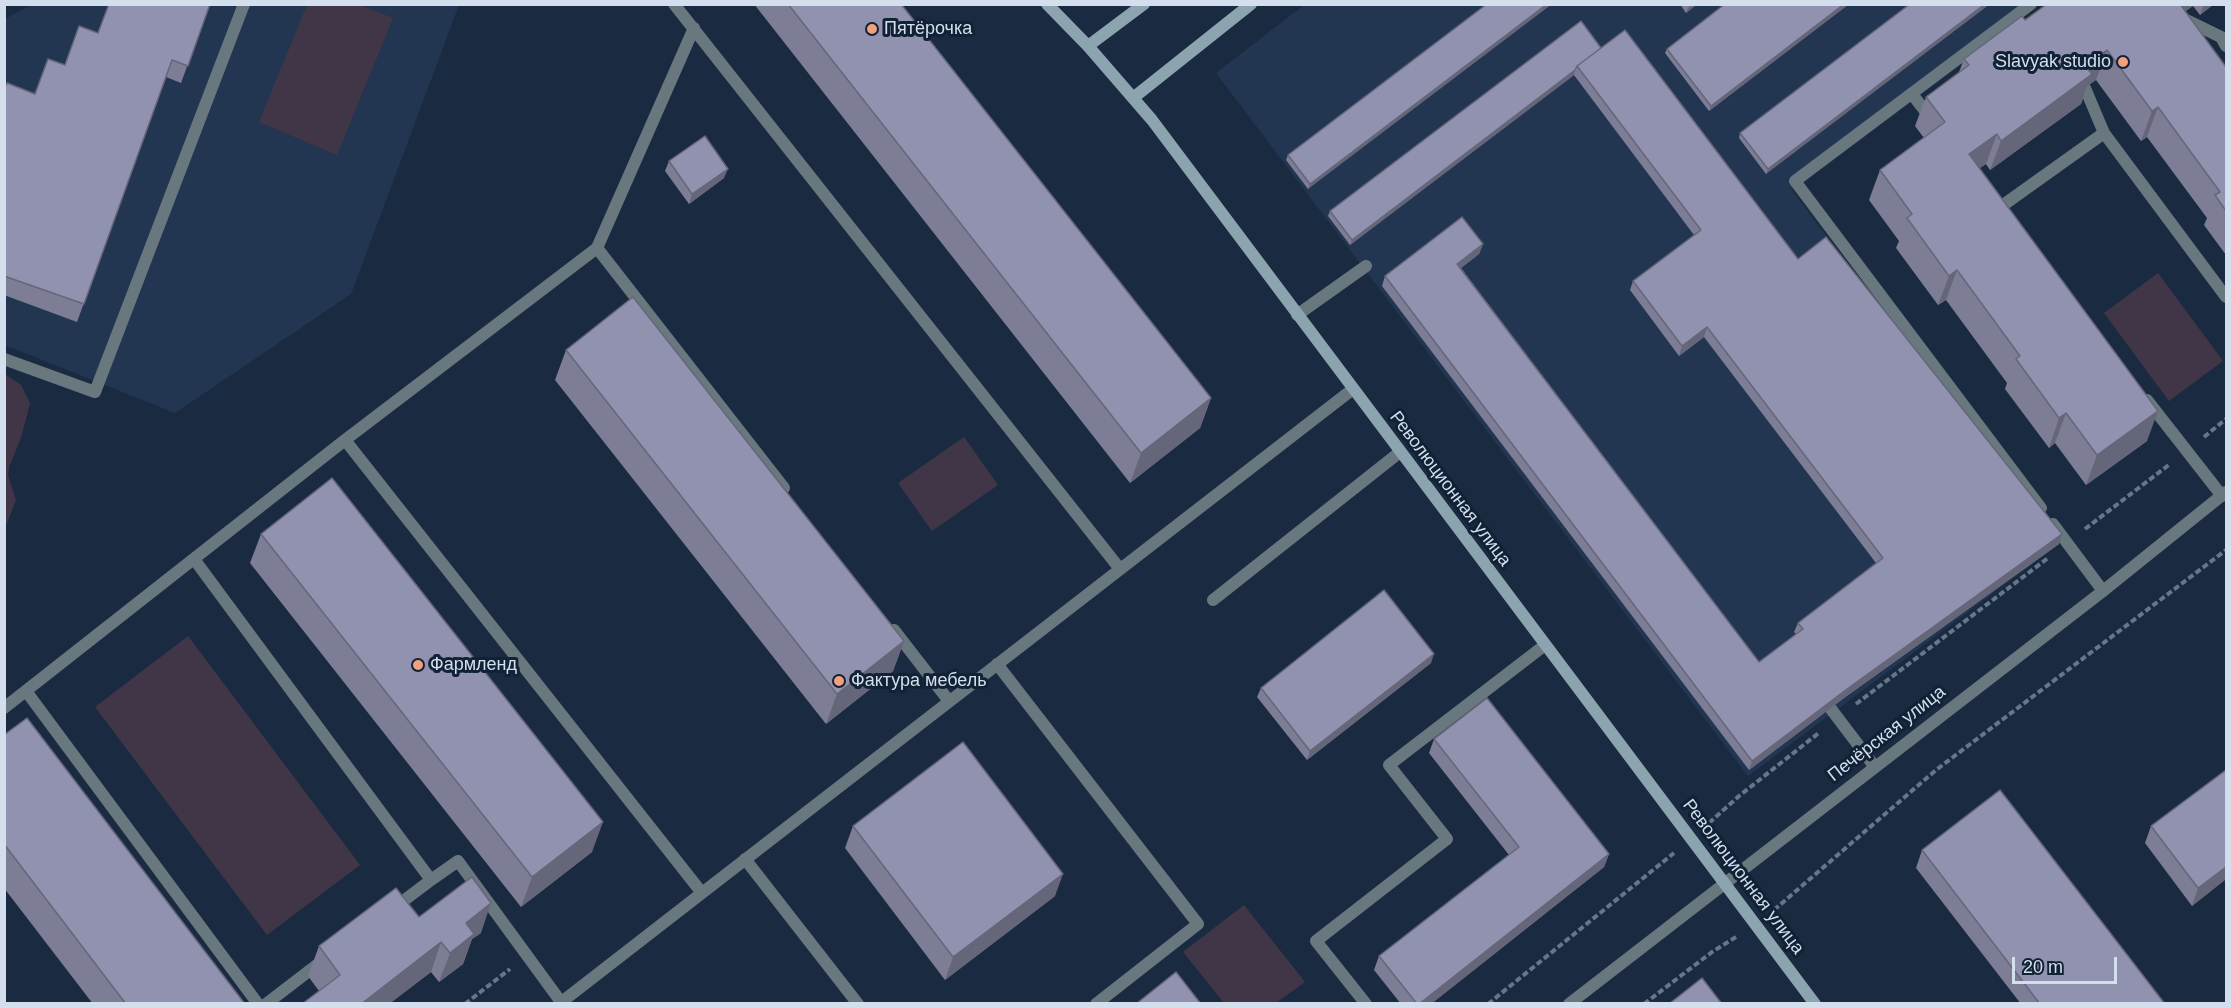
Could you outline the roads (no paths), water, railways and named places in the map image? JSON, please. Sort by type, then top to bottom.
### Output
[{"type":"main road","name":"Революционная улица","points":[[1047,4],[1088,46],[1133,98],[1815,1004]]},
{"type":"main road","points":[[1088,46],[1144,4]]},
{"type":"main road","points":[[1133,98],[1251,4]]},
{"type":"street","points":[[4,359],[95,392],[244,4]]},
{"type":"street","points":[[674,4],[1120,569]]},
{"type":"street","points":[[2029,10],[1795,181],[2103,591]]},
{"type":"street","points":[[2179,16],[2224,39]]},
{"type":"street","points":[[4,708],[345,440],[597,248],[694,28]]},
{"type":"street","points":[[2085,87],[2104,133],[2226,297]]},
{"type":"street","points":[[1912,94],[1929,116]]},
{"type":"street","points":[[1999,209],[2104,133]]},
{"type":"street","points":[[597,248],[795,503]]},
{"type":"street","points":[[1297,315],[1366,266]]},
{"type":"street","points":[[2136,386],[2224,494]]},
{"type":"street","points":[[385,915],[458,861],[560,1003],[1353,389]]},
{"type":"street","points":[[345,440],[702,893]]},
{"type":"street","points":[[1213,600],[1400,452]]},
{"type":"street","name":"Печёрская улица","points":[[1569,1004],[2103,591],[2224,494]]},
{"type":"street","points":[[194,559],[431,880]]},
{"type":"street","points":[[883,616],[949,701]]},
{"type":"street","points":[[1366,1004],[1316,941],[1447,838],[1389,765],[1545,645]]},
{"type":"street","points":[[997,664],[1198,924],[1096,1004]]},
{"type":"street","points":[[26,690],[258,1004]]},
{"type":"street","points":[[1834,713],[1875,767]]},
{"type":"street","points":[[745,859],[858,1004]]},
{"type":"street","points":[[266,1004],[330,956]]},
{"type":"place","name":"Пятёрочка","points":[[872,29]]},
{"type":"place","name":"Slavyak studio","points":[[2123,62]]},
{"type":"place","name":"Фармленд","points":[[418,665]]},
{"type":"place","name":"Фактура мебель","points":[[839,681]]}]
